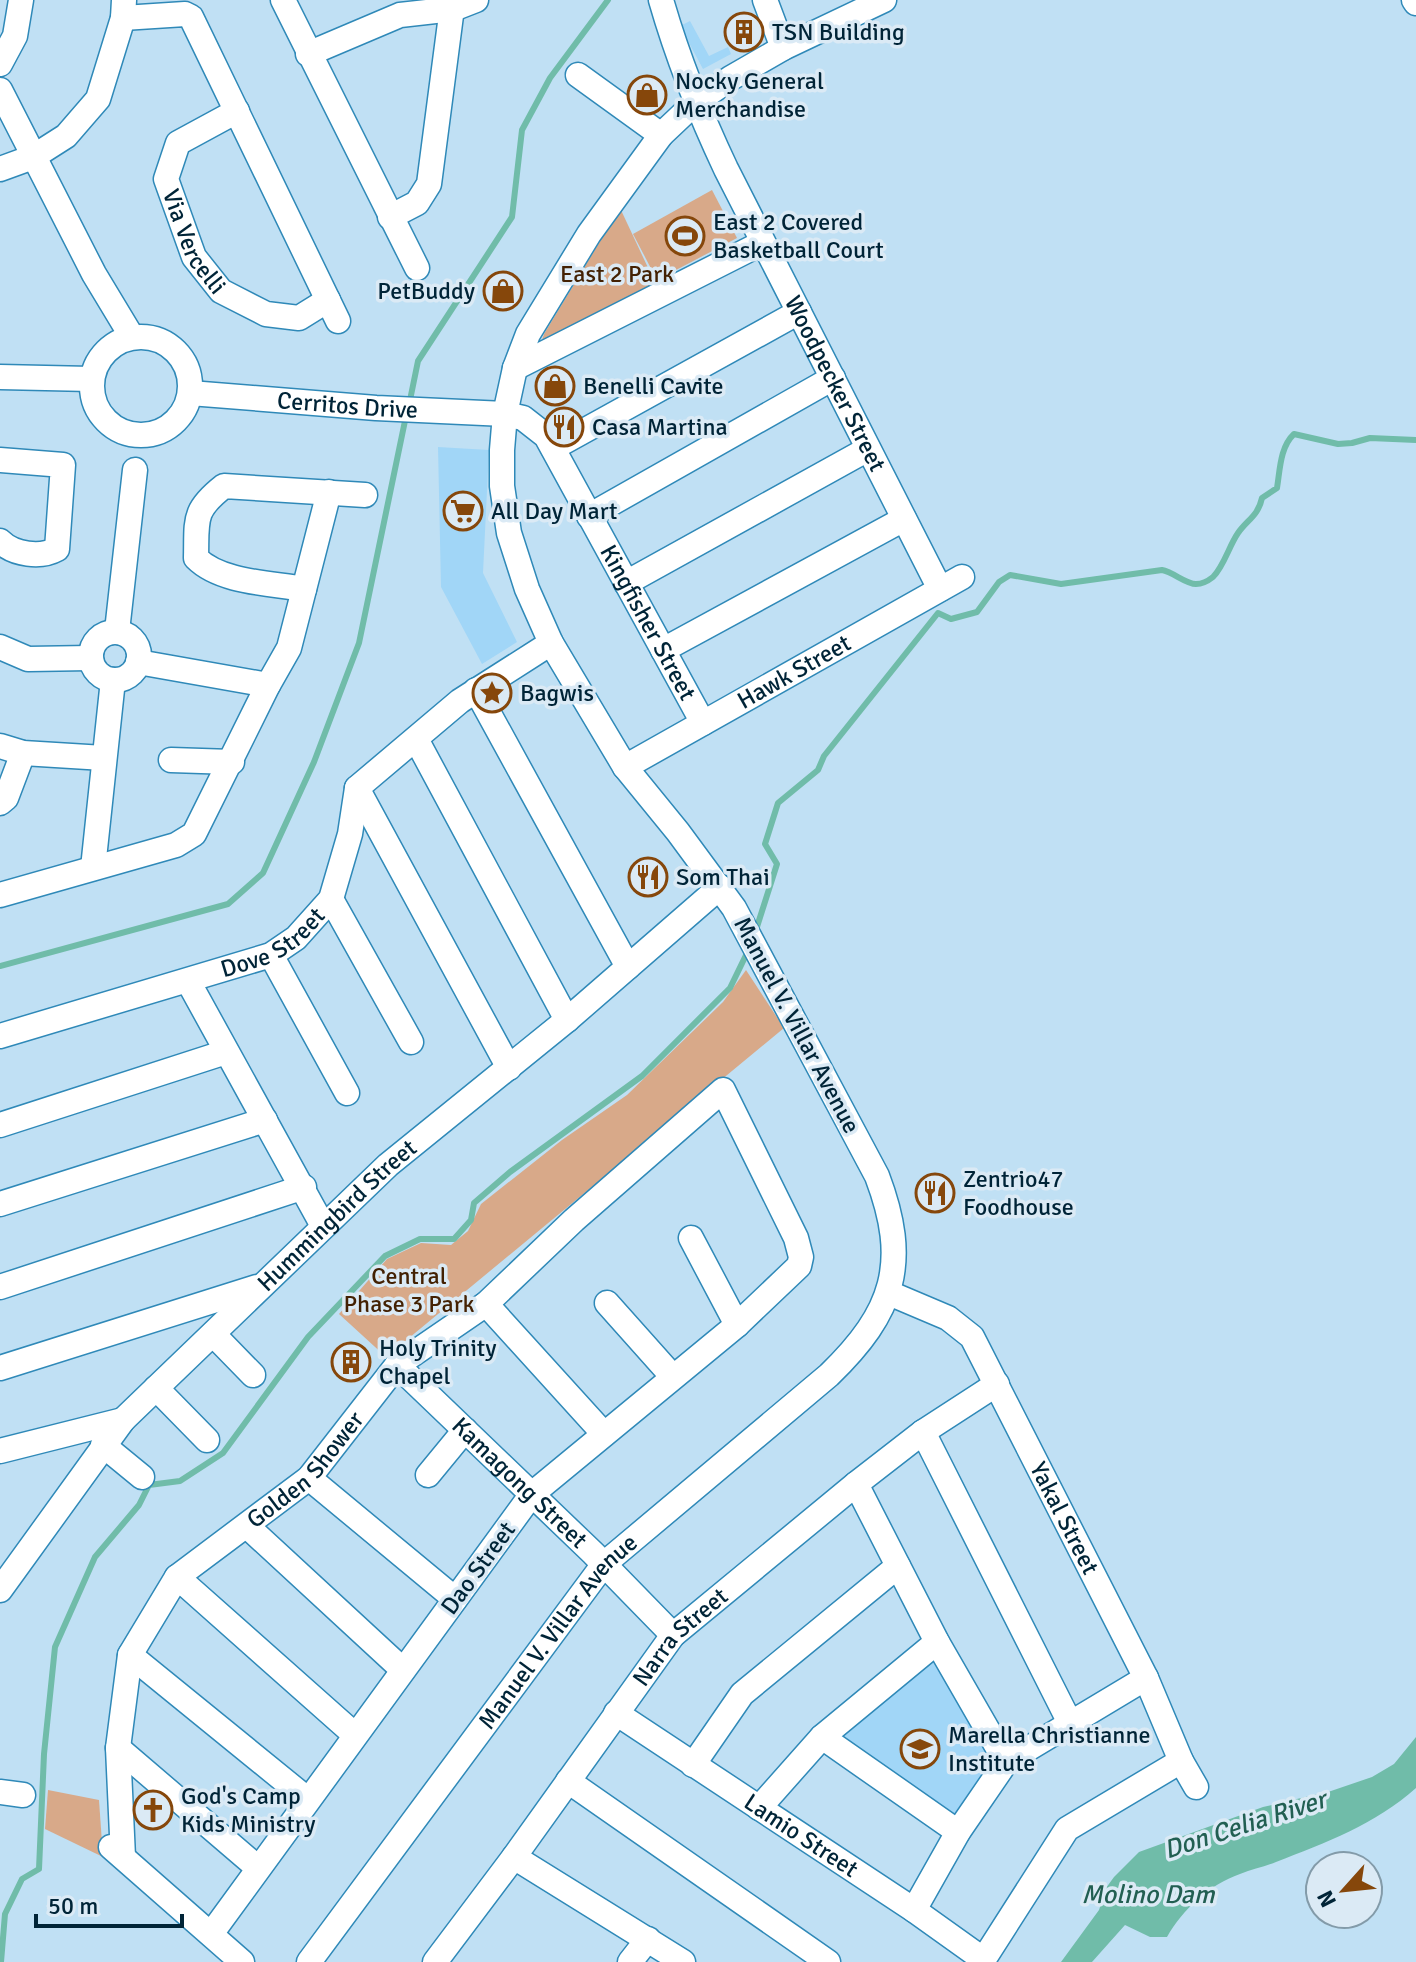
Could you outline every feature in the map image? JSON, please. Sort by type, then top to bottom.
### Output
[{"type":"street","points":[[0,64],[15,36],[21,0]]},
{"type":"street","points":[[283,0],[417,268]]},
{"type":"street","name":"Woodpecker Street","points":[[661,0],[696,102],[762,243],[940,589]]},
{"type":"street","points":[[765,0],[783,48]]},
{"type":"street","name":"Manuel V. Villar Avenue","points":[[309,1962],[604,1564],[829,1375],[856,1348],[876,1320],[889,1293],[893,1232],[877,1176],[734,908],[625,767],[551,643],[527,589],[509,533],[502,486],[505,414],[515,368],[528,334],[589,234],[661,135],[696,102],[731,78],[783,48],[884,0]]},
{"type":"street","points":[[308,54],[400,15],[461,3],[429,184],[417,203],[390,217]]},
{"type":"street","points":[[0,169],[33,157],[66,136],[98,99],[123,9]]},
{"type":"street","name":"Via Vercelli","points":[[123,9],[191,17],[237,111],[333,311],[299,318],[266,314],[221,291],[194,257],[166,179],[178,143],[237,111]]},
{"type":"street","points":[[578,75],[661,135]]},
{"type":"street","points":[[0,90],[94,274],[132,337]]},
{"type":"street","points":[[515,368],[762,243]]},
{"type":"street","points":[[553,448],[799,312]]},
{"type":"street","points":[[117,631],[138,453],[159,433],[174,424],[185,410],[190,393],[190,378],[185,363],[163,342],[148,337],[132,337],[117,342],[105,351],[91,379],[92,397],[98,412],[110,426],[125,434],[138,453]]},
{"type":"street","points":[[0,377],[91,379]]},
{"type":"street","points":[[589,516],[833,378]]},
{"type":"street","name":"Cerritos Drive","points":[[190,393],[376,408],[505,414]]},
{"type":"street","name":"Kingfisher Street","points":[[505,414],[523,418],[546,436],[703,723]]},
{"type":"street","points":[[626,583],[868,449]]},
{"type":"street","points":[[0,460],[63,465],[57,549],[47,555],[26,554],[0,541]]},
{"type":"street","points":[[304,589],[231,576],[203,565],[196,558],[197,515],[207,498],[224,486],[365,495]]},
{"type":"street","points":[[0,895],[176,845],[194,834],[289,648],[329,492]]},
{"type":"street","points":[[663,650],[904,519]]},
{"type":"street","name":"Hawk Street","points":[[625,767],[962,577]]},
{"type":"street","points":[[117,631],[132,638],[137,645],[138,662],[129,676],[113,680],[98,673],[90,658],[100,636],[117,631]]},
{"type":"street","points":[[509,1068],[357,788],[476,690],[551,643]]},
{"type":"street","points":[[0,647],[28,659],[90,658]]},
{"type":"street","points":[[138,662],[268,685]]},
{"type":"street","points":[[93,868],[113,680]]},
{"type":"street","points":[[476,690],[628,967]]},
{"type":"street","points":[[416,739],[567,1020]]},
{"type":"street","points":[[0,803],[6,798],[11,750],[104,758]]},
{"type":"street","points":[[171,760],[232,762]]},
{"type":"street","name":"Dove Street","points":[[0,1036],[271,955],[296,938],[331,899],[350,834],[357,788]]},
{"type":"street","name":"Hummingbird Street","points":[[0,1590],[123,1420],[388,1165],[567,1020],[720,887]]},
{"type":"street","points":[[331,899],[411,1042]]},
{"type":"street","points":[[271,955],[347,1093]]},
{"type":"street","points":[[188,981],[323,1226]]},
{"type":"street","points":[[0,1125],[226,1052]]},
{"type":"street","name":"Golden Shower","points":[[211,1934],[117,1852],[118,1748],[130,1655],[177,1577],[309,1478],[397,1365],[486,1304],[574,1220],[723,1090],[796,1238],[801,1257]]},
{"type":"street","points":[[0,1204],[265,1120]]},
{"type":"street","points":[[0,1287],[304,1187]]},
{"type":"street","points":[[691,1238],[737,1325]]},
{"type":"street","name":"Dao Street","points":[[211,1934],[532,1494],[737,1325],[794,1273],[801,1257]]},
{"type":"street","points":[[0,1368],[265,1285]]},
{"type":"street","name":"Yakal Street","points":[[889,1293],[948,1318],[972,1337],[1146,1678],[1181,1761],[1196,1787]]},
{"type":"street","points":[[607,1303],[673,1377]]},
{"type":"street","points":[[486,1304],[604,1434]]},
{"type":"street","points":[[213,1334],[253,1375]]},
{"type":"street","name":"Kamagong Street","points":[[397,1365],[604,1564],[673,1635]]},
{"type":"street","name":"Narra Street","points":[[435,1962],[673,1635],[923,1432],[997,1384]]},
{"type":"street","points":[[156,1388],[207,1440]]},
{"type":"street","points":[[0,1451],[123,1420]]},
{"type":"street","points":[[428,1475],[465,1430]]},
{"type":"street","points":[[923,1432],[1070,1723]]},
{"type":"street","points":[[103,1445],[142,1477]]},
{"type":"street","points":[[309,1478],[455,1599]]},
{"type":"street","points":[[856,1484],[937,1642],[1006,1762]]},
{"type":"street","points":[[247,1526],[403,1670]]},
{"type":"street","points":[[693,1765],[742,1694],[898,1566]]},
{"type":"street","points":[[177,1577],[355,1735]]},
{"type":"street","points":[[759,1808],[822,1737],[937,1642]]},
{"type":"street","points":[[130,1655],[307,1799]]},
{"type":"street","points":[[914,1910],[958,1832],[1006,1762],[1146,1678]]},
{"type":"street","name":"Lamio Street","points":[[616,1713],[914,1910],[983,1961]]},
{"type":"street","points":[[822,1737],[958,1832]]},
{"type":"street","points":[[118,1748],[258,1868]]},
{"type":"street","points":[[983,1961],[1067,1829],[1181,1761]]},
{"type":"street","points":[[568,1781],[828,1962]]},
{"type":"street","points":[[514,1857],[683,1962]]},
{"type":"street","points":[[211,1934],[242,1962]]},
{"type":"street","points":[[630,1962],[648,1939]]},
{"type":"shaded area","points":[[690,21],[709,56],[728,47],[731,54],[703,69],[680,26]]},
{"type":"shaded area","name":"All Day Mart","points":[[438,447],[489,450],[483,573],[517,642],[482,664],[441,587]]},
{"type":"shaded area","name":"Marella Christianne Institute","points":[[936,1648],[1002,1761],[956,1827],[828,1737]]},
{"type":"green space","name":"East 2 Covered Basketball Court","points":[[712,190],[737,238],[657,280],[633,234]]},
{"type":"green space","name":"East 2 Park","points":[[620,208],[658,289],[538,352],[544,334]]},
{"type":"green space","name":"Central Phase 3 Park","points":[[746,970],[784,1028],[386,1357],[339,1314],[387,1259],[421,1243],[451,1245],[468,1231],[481,1204],[562,1140],[627,1095],[723,1002]]},
{"type":"green space","points":[[48,1790],[99,1800],[103,1857],[45,1829]]},
{"type":"water","name":"Molino Dam","points":[[1416,1737],[1416,1788],[1384,1812],[1331,1840],[1240,1874],[1207,1891],[1181,1917],[1167,1937],[1150,1937],[1125,1925],[1092,1962],[1061,1962],[1099,1910],[1106,1888],[1139,1852],[1263,1807],[1331,1791],[1372,1777],[1394,1764]]},
{"type":"waterway","points":[[409,405],[418,361],[512,217],[522,130],[550,78],[608,0]]},
{"type":"waterway","points":[[0,966],[228,904],[263,873],[314,762],[359,643],[406,416]]},
{"type":"waterway","points":[[755,933],[777,864],[765,844],[778,803],[818,770],[824,756],[938,613],[951,619],[977,612],[999,582],[1010,575],[1061,584],[1162,570],[1192,583],[1203,583],[1217,572],[1262,498],[1277,488],[1283,452],[1294,434],[1338,444],[1370,438],[1416,440]]},
{"type":"waterway","points":[[1,1962],[5,1914],[22,1879],[39,1869],[44,1754],[55,1647],[95,1557],[139,1505],[149,1485],[180,1481],[223,1453],[308,1337],[385,1256],[420,1239],[454,1239],[471,1220],[474,1203],[510,1172],[642,1076],[730,988],[748,951]]},
{"type":"place","name":"TSN Building","points":[[744,32]]},
{"type":"place","name":"Nocky General Merchandise","points":[[647,95]]},
{"type":"place","name":"East 2 Covered Basketball Court","points":[[685,236]]},
{"type":"place","name":"PetBuddy","points":[[503,291]]},
{"type":"place","name":"Benelli Cavite","points":[[555,386]]},
{"type":"place","name":"Casa Martina","points":[[564,427]]},
{"type":"place","name":"All Day Mart","points":[[463,511]]},
{"type":"place","name":"Bagwis","points":[[492,693]]},
{"type":"place","name":"Som Thai","points":[[648,877]]},
{"type":"place","name":"Zentrio47 Foodhouse","points":[[935,1193]]},
{"type":"place","name":"Holy Trinity Chapel","points":[[351,1362]]},
{"type":"place","name":"Marella Christianne Institute","points":[[920,1749]]},
{"type":"place","name":"God's Camp Kids Ministry","points":[[153,1810]]},
{"type":"water label","name":"Don Celia River","points":[[1245,1825]]}]
